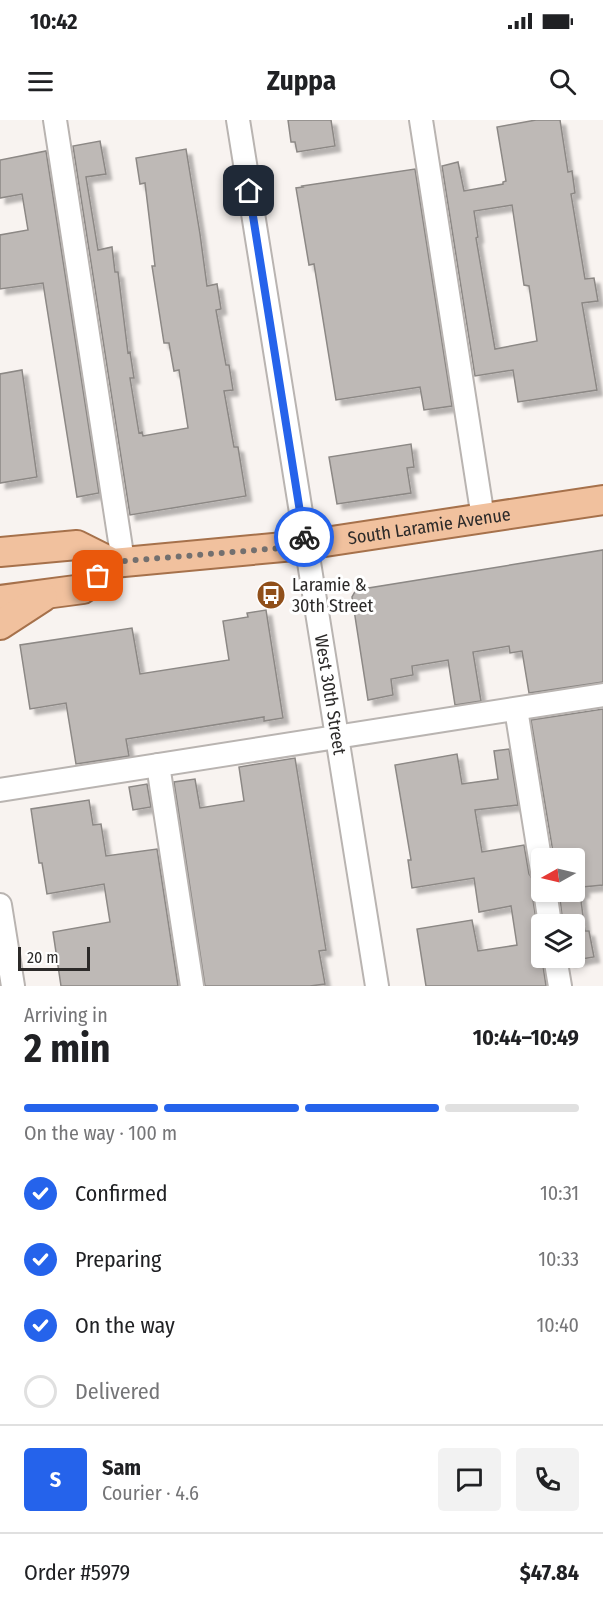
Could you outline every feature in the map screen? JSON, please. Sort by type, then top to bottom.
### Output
[{"type":"main road","name":"South Laramie Avenue","points":[[0,552],[77,546],[118,562],[305,546],[603,500]]},
{"type":"main road","points":[[0,600],[46,596],[83,589],[118,562]]},
{"type":"main road","points":[[0,625],[46,596]]},
{"type":"street","points":[[55,120],[118,562]]},
{"type":"street","name":"West 30th Street","points":[[238,120],[377,986]]},
{"type":"street","points":[[421,120],[483,518]]},
{"type":"street","points":[[0,790],[603,695]]},
{"type":"street","points":[[516,709],[538,848]]},
{"type":"street","points":[[158,765],[192,986]]},
{"type":"street","points":[[0,904],[13,986]]},
{"type":"street","points":[[557,968],[560,986]]},
{"type":"building","points":[[288,120],[331,120],[335,146],[297,152],[295,142],[291,142]]},
{"type":"building","points":[[536,120],[560,120],[568,172],[572,171],[575,193],[571,194],[585,279],[594,278],[598,301],[582,303],[597,390],[518,402],[513,370],[475,376],[442,166],[458,162],[464,191],[503,184],[506,181],[497,127]],"holes":[[[512,205],[524,285],[529,286],[537,341],[495,349],[476,238],[478,237],[474,211]]]},
{"type":"building","points":[[100,141],[106,174],[86,177],[98,250],[112,247],[115,272],[118,272],[128,353],[130,352],[134,378],[130,378],[139,433],[142,432],[143,436],[188,428],[179,370],[174,371],[169,343],[164,343],[152,266],[155,266],[145,183],[140,184],[136,158],[186,149],[207,286],[217,284],[221,309],[216,310],[233,390],[224,391],[234,447],[238,447],[246,496],[130,515],[73,146]]},
{"type":"building","points":[[46,151],[99,493],[77,497],[43,283],[0,289],[0,235],[28,230],[22,194],[0,198],[0,160]]},
{"type":"building","points":[[415,169],[452,406],[424,410],[420,387],[336,400],[314,264],[309,265],[296,188]]},
{"type":"building","points":[[22,370],[37,477],[0,483],[0,374]]},
{"type":"building","points":[[411,444],[414,467],[407,468],[411,493],[337,504],[329,457]]},
{"type":"building","points":[[603,550],[603,682],[529,693],[522,651],[510,653],[509,646],[473,652],[481,701],[455,705],[448,660],[412,666],[413,675],[391,679],[393,695],[368,700],[352,597],[356,590]]},
{"type":"building","points":[[266,610],[283,718],[264,721],[264,717],[126,739],[129,756],[76,764],[66,703],[30,709],[20,645],[132,628],[140,674],[229,660],[223,621],[248,617],[247,613]]},
{"type":"building","points":[[603,709],[603,885],[585,887],[585,848],[552,848],[531,720]]},
{"type":"building","points":[[509,749],[518,805],[475,810],[482,852],[524,845],[531,877],[531,902],[533,902],[535,914],[531,914],[531,968],[543,968],[546,986],[426,986],[417,929],[472,920],[478,951],[517,945],[511,906],[479,912],[474,878],[412,888],[408,860],[411,860],[395,765],[457,754],[462,784],[498,779],[494,751]]},
{"type":"building","points":[[295,758],[326,950],[319,951],[325,984],[205,986],[174,782],[195,779],[200,808],[244,801],[239,767]]},
{"type":"building","points":[[147,784],[151,807],[133,810],[129,787]]},
{"type":"building","points":[[89,800],[93,825],[101,824],[106,856],[157,849],[178,986],[61,986],[53,932],[110,922],[104,884],[47,894],[42,863],[39,863],[31,809]]},
{"type":"building","points":[[560,902],[581,902],[583,914],[562,914]]},
{"type":"building","points":[[585,931],[589,931],[594,957],[585,958]]},
{"type":"way so far","points":[[98,576],[113,562],[305,546],[304,537]]},
{"type":"place","name":"Laramie & 30th Street","points":[[271,595]]},
{"type":"route","points":[[249,191],[304,537]]}]
